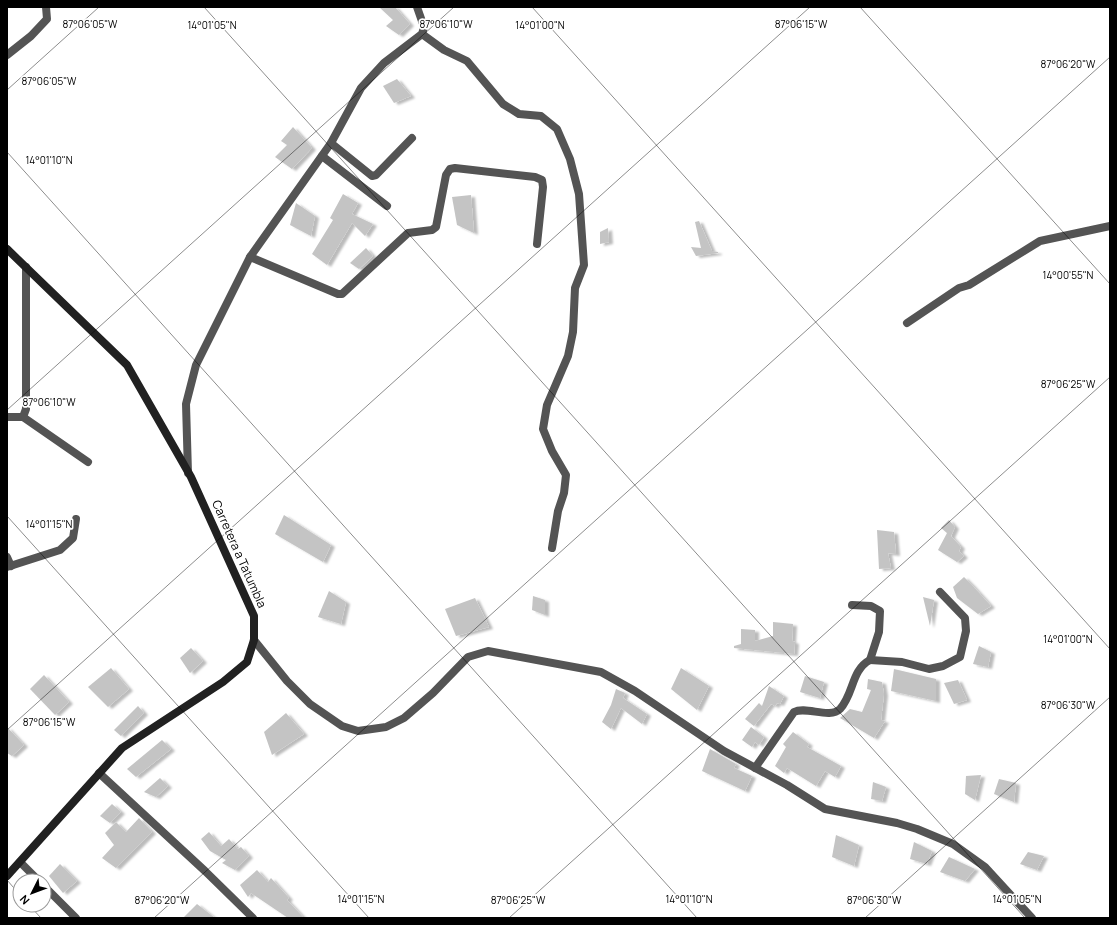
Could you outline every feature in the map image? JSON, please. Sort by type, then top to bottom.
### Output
[{"type":"main road","name":"Carretera a Tatumbla","points":[[7,249],[127,365],[188,473],[254,616],[254,640],[247,662],[223,682],[122,748],[7,876]]},
{"type":"street","points":[[7,55],[31,36],[47,19],[46,7]]},
{"type":"street","points":[[188,473],[186,404],[196,365],[250,257],[331,144],[361,88],[384,63],[422,34],[424,27],[418,7]]},
{"type":"street","points":[[422,34],[444,50],[467,62],[503,104],[519,114],[541,116],[556,129],[570,159],[578,194],[584,265],[575,288],[573,332],[568,356],[547,405],[543,429],[552,451],[566,475],[564,493],[558,511],[552,548]]},
{"type":"street","points":[[331,144],[372,176],[376,175],[412,138]]},
{"type":"street","points":[[322,156],[387,206]]},
{"type":"street","points":[[250,257],[338,294],[342,294],[408,233],[432,230],[436,227],[446,175],[450,169],[455,168],[535,177],[542,180],[543,187],[537,244]]},
{"type":"street","points":[[907,323],[959,288],[969,285],[1040,241],[1110,226]]},
{"type":"street","points":[[23,417],[26,409],[26,267]]},
{"type":"street","points":[[7,417],[23,417],[88,462]]},
{"type":"street","points":[[7,557],[9,566],[60,550],[72,538],[76,519]]},
{"type":"street","points":[[755,768],[794,712],[802,710],[814,712],[833,712],[840,709],[858,670],[863,664],[870,660],[902,662],[929,669],[943,666],[960,657],[966,631],[965,618],[940,592]]},
{"type":"street","points":[[852,605],[871,606],[880,610],[879,632],[870,660]]},
{"type":"street","points":[[254,640],[287,681],[310,704],[342,726],[358,731],[386,727],[404,718],[433,693],[468,657],[488,650],[601,672],[635,691],[724,751],[787,784],[825,809],[897,823],[917,829],[953,844],[985,867],[1032,918]]},
{"type":"street","points":[[99,773],[205,871],[253,918]]},
{"type":"street","points":[[20,862],[31,873]]},
{"type":"street","points":[[52,894],[76,918]]},
{"type":"building","points":[[379,7],[395,7],[410,24],[399,35],[386,26],[393,20]]},
{"type":"building","points":[[397,79],[411,96],[394,103],[383,86]]},
{"type":"building","points":[[293,127],[312,148],[292,169],[275,157],[287,145],[281,141]]},
{"type":"building","points":[[343,194],[358,203],[352,214],[373,224],[365,236],[352,223],[327,265],[312,254],[333,220],[330,218]]},
{"type":"building","points":[[471,195],[474,233],[457,225],[452,197]]},
{"type":"building","points":[[296,203],[315,216],[311,236],[290,225]]},
{"type":"building","points":[[699,221],[712,251],[718,253],[696,256],[691,247],[701,248],[695,222]]},
{"type":"building","points":[[608,228],[609,242],[600,244],[600,232]]},
{"type":"building","points":[[366,248],[373,256],[359,269],[350,263]]},
{"type":"building","points":[[284,515],[331,545],[323,562],[275,534]]},
{"type":"building","points":[[949,520],[955,527],[951,536],[961,547],[959,551],[964,556],[957,562],[938,550],[947,533],[941,528]]},
{"type":"building","points":[[877,530],[894,532],[896,554],[888,553],[891,568],[879,569]]},
{"type":"building","points":[[964,577],[991,606],[978,614],[957,598],[953,587]]},
{"type":"building","points":[[329,591],[346,602],[341,624],[318,617]]},
{"type":"building","points":[[533,596],[545,600],[545,615],[532,610]]},
{"type":"building","points":[[923,597],[934,600],[930,626]]},
{"type":"building","points":[[475,598],[489,627],[456,636],[445,609]]},
{"type":"building","points":[[773,622],[793,624],[792,641],[795,642],[794,654],[734,648],[734,646],[741,644],[741,629],[755,630],[755,641],[773,636]]},
{"type":"building","points":[[979,646],[991,652],[988,667],[973,664]]},
{"type":"building","points":[[191,648],[203,661],[190,673],[180,658]]},
{"type":"building","points":[[111,668],[129,689],[108,707],[88,687]]},
{"type":"building","points":[[681,668],[709,686],[697,710],[671,689]]},
{"type":"building","points":[[894,669],[936,679],[936,701],[891,691]]},
{"type":"building","points":[[44,675],[69,702],[55,715],[30,689]]},
{"type":"building","points":[[805,676],[824,682],[820,698],[800,692]]},
{"type":"building","points":[[868,679],[882,682],[884,694],[881,720],[885,721],[874,738],[840,718],[850,709],[862,712],[871,690],[867,689]]},
{"type":"building","points":[[958,680],[967,700],[954,704],[944,683]]},
{"type":"building","points":[[769,686],[784,696],[780,704],[777,703],[775,706],[771,704],[754,726],[745,719],[759,703],[762,706]]},
{"type":"building","points":[[616,689],[625,693],[623,698],[647,714],[642,724],[621,708],[611,729],[602,722],[611,705]]},
{"type":"building","points":[[138,706],[144,713],[121,736],[114,730]]},
{"type":"building","points":[[286,713],[304,734],[272,755],[264,732]]},
{"type":"building","points":[[7,727],[24,745],[12,756],[7,753]]},
{"type":"building","points":[[751,727],[764,737],[759,745],[755,742],[752,747],[742,740]]},
{"type":"building","points":[[793,732],[809,744],[807,747],[841,766],[835,777],[825,771],[816,786],[787,768],[784,773],[775,766],[786,747],[783,744]]},
{"type":"building","points":[[162,740],[171,749],[136,777],[127,769]]},
{"type":"building","points":[[710,749],[736,764],[734,768],[752,776],[745,791],[702,771]]},
{"type":"building","points":[[981,775],[975,800],[965,794],[966,776]]},
{"type":"building","points":[[160,778],[168,786],[156,797],[144,792]]},
{"type":"building","points":[[999,779],[1016,783],[1014,802],[994,794]]},
{"type":"building","points":[[873,782],[886,787],[882,801],[871,799]]},
{"type":"building","points":[[112,804],[121,812],[110,823],[100,816]]},
{"type":"building","points":[[139,818],[152,832],[116,868],[102,858],[114,845],[105,833],[116,822],[126,832]]},
{"type":"building","points":[[209,832],[221,846],[229,839],[238,849],[241,847],[249,856],[235,870],[222,863],[226,860],[210,851],[201,839]]},
{"type":"building","points":[[836,835],[859,845],[854,866],[832,857]]},
{"type":"building","points":[[914,842],[932,851],[927,864],[910,859]]},
{"type":"building","points":[[1028,852],[1044,856],[1037,870],[1020,864]]},
{"type":"building","points":[[949,857],[975,869],[965,881],[940,872]]},
{"type":"building","points":[[60,864],[77,881],[63,893],[52,880],[52,873]]},
{"type":"building","points":[[257,870],[268,882],[271,878],[289,898],[287,900],[304,918],[288,918],[251,893],[248,897],[240,885]]},
{"type":"building","points":[[197,904],[215,918],[183,918]]}]
